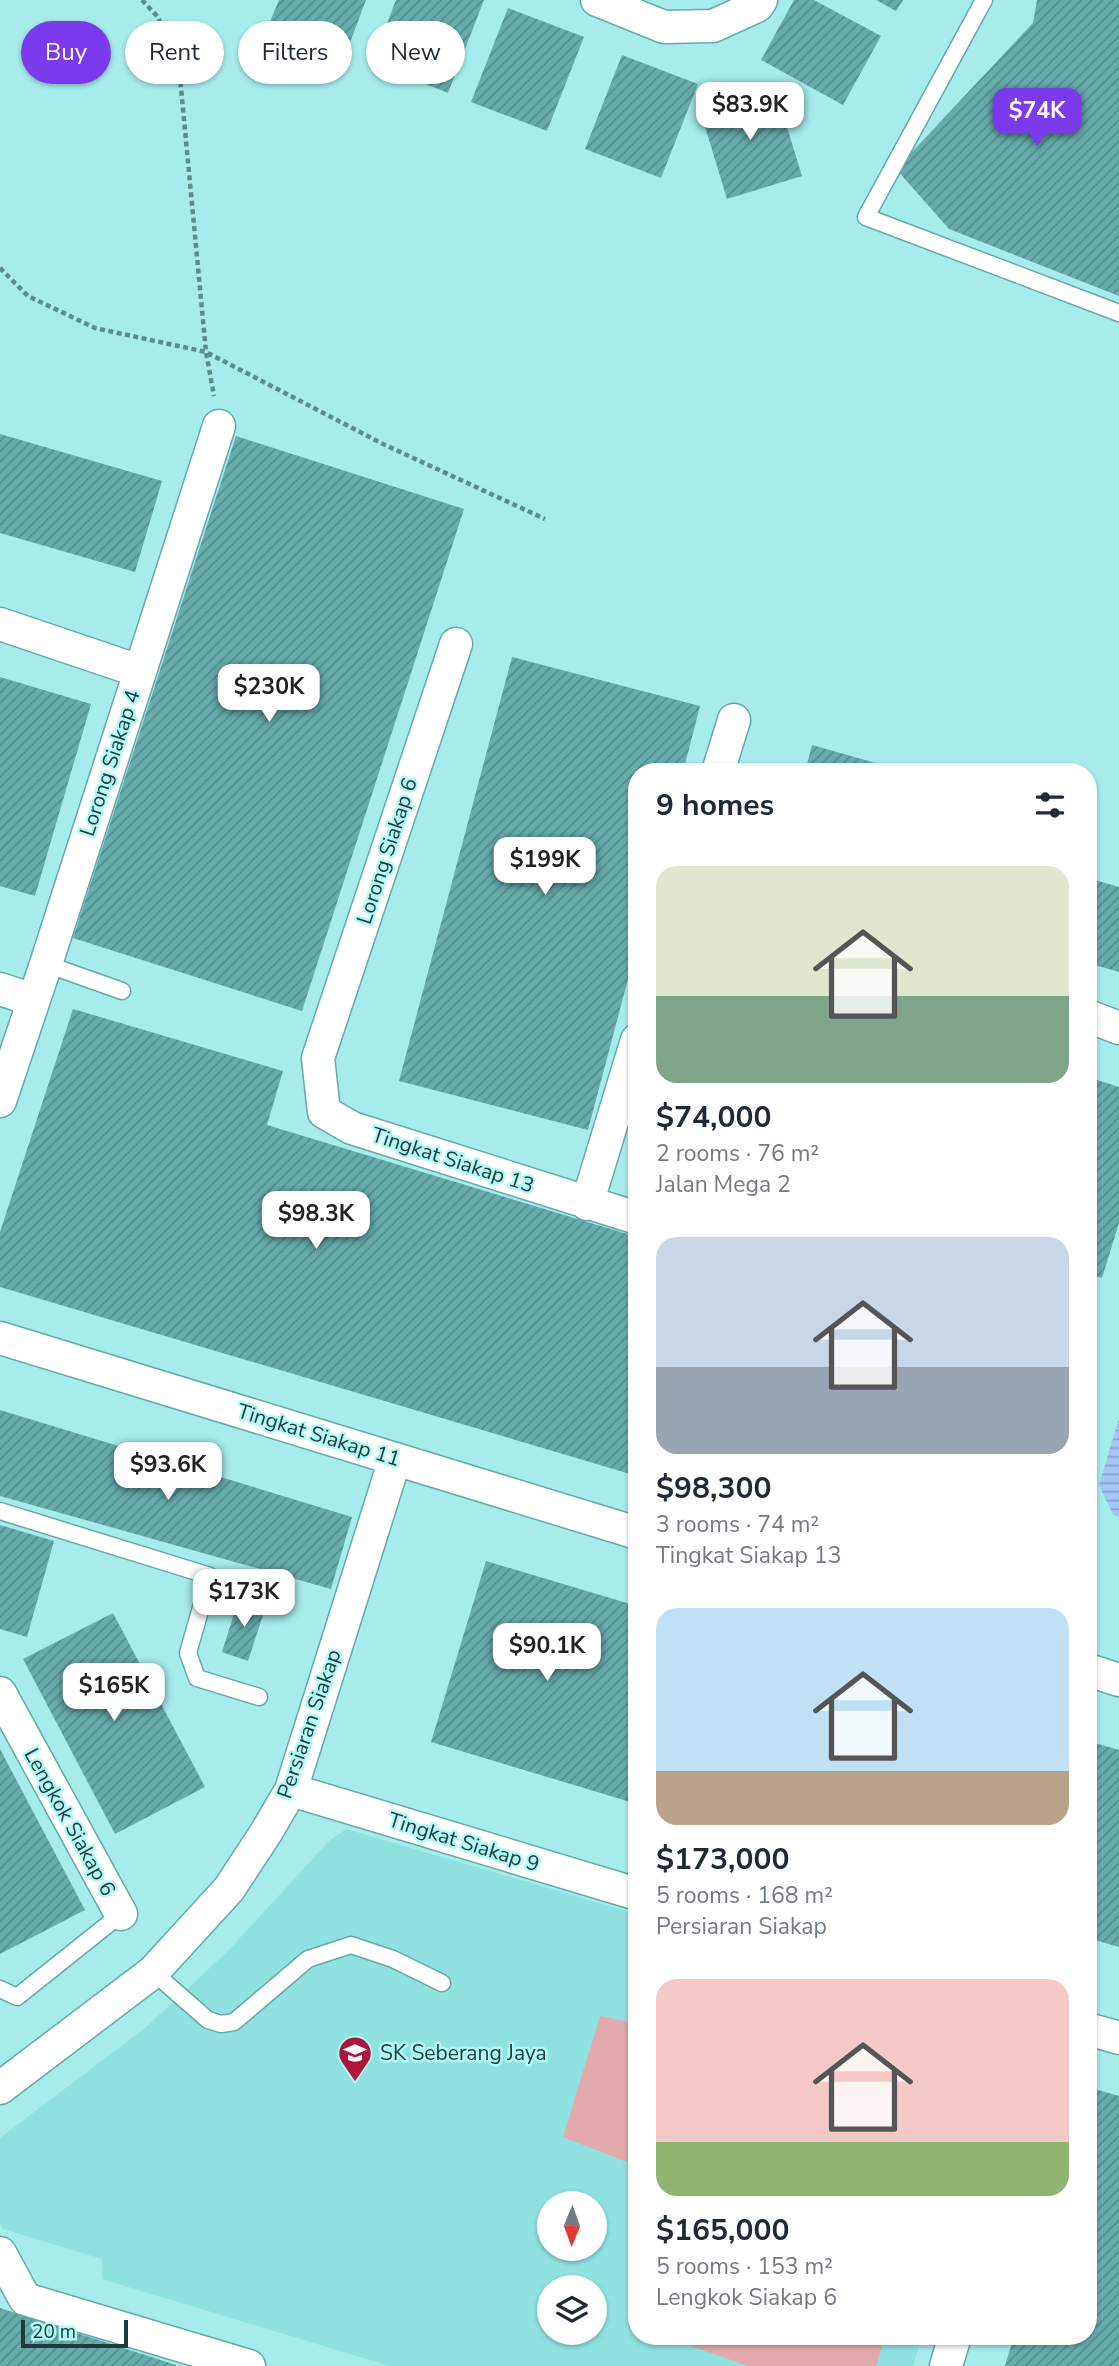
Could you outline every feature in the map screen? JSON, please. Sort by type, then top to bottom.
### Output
[{"type":"street","points":[[597,0],[664,27],[713,26],[757,6],[761,0]]},
{"type":"street","name":"Lorong Siakap 4","points":[[0,1101],[219,426]]},
{"type":"street","points":[[0,624],[139,671]]},
{"type":"street","name":"Lorong Siakap 6","points":[[318,1058],[456,644]]},
{"type":"street","points":[[722,763],[734,720]]},
{"type":"street","points":[[0,989],[33,1000]]},
{"type":"street","points":[[1097,1019],[1119,1028]]},
{"type":"street","name":"Tingkat Siakap 13","points":[[318,1058],[324,1112],[352,1128],[628,1215]]},
{"type":"street","points":[[587,1204],[628,1070]]},
{"type":"street","name":"Tingkat Siakap 11","points":[[0,1338],[628,1529]]},
{"type":"street","name":"Persiaran Siakap","points":[[0,2088],[153,1972],[229,1889],[267,1831],[290,1790],[395,1459]]},
{"type":"street","points":[[1097,1673],[1119,1679]]},
{"type":"street","name":"Lengkok Siakap 6","points":[[0,1693],[121,1914]]},
{"type":"street","name":"Tingkat Siakap 9","points":[[290,1790],[628,1891]]},
{"type":"street","points":[[1097,2032],[1119,2038]]},
{"type":"street","points":[[0,2253],[25,2299],[249,2366]]},
{"type":"street","points":[[946,2366],[952,2345]]},
{"type":"lane","points":[[984,0],[866,217],[1119,313]]},
{"type":"lane","points":[[46,964],[122,991]]},
{"type":"lane","points":[[0,1511],[210,1576],[188,1653],[197,1678],[259,1697]]},
{"type":"lane","points":[[0,1989],[17,1997],[121,1914]]},
{"type":"lane","points":[[153,1972],[208,2020],[221,2024],[234,2022],[308,1959],[351,1945],[393,1959],[442,1983]]},
{"type":"path","points":[[142,0],[157,16],[177,56],[206,352],[219,426]]},
{"type":"path","points":[[0,268],[28,296],[95,328],[206,352],[383,444],[545,520]]},
{"type":"shaded area","points":[[1119,1418],[1119,1517],[1113,1515],[1099,1485]]},
{"type":"shaded area","name":"SK Seberang Jaya","points":[[346,1829],[628,1911],[628,2345],[919,2345],[913,2366],[390,2366],[102,2279],[102,2259],[3,2229],[0,2223],[0,2138],[145,2028],[228,1951],[329,1841]]},
{"type":"shaded area","points":[[600,2016],[628,2021],[628,2162],[563,2137]]},
{"type":"shaded area","points":[[688,2345],[882,2345],[876,2366],[748,2366]]},
{"type":"building","points":[[279,0],[366,0],[352,37],[352,21],[270,21]]},
{"type":"building","points":[[396,0],[484,0],[465,49],[465,21],[388,21]]},
{"type":"building","points":[[794,0],[814,0],[881,36],[843,105],[761,60]]},
{"type":"building","points":[[876,0],[903,0],[896,11]]},
{"type":"building","points":[[1037,0],[1119,0],[1119,296],[949,229],[896,169],[1033,23]]},
{"type":"building","points":[[508,8],[584,37],[547,131],[471,102]]},
{"type":"building","points":[[622,55],[698,84],[661,178],[585,149]]},
{"type":"building","points":[[425,84],[451,84],[448,93]]},
{"type":"building","points":[[774,85],[802,176],[727,199],[699,107]]},
{"type":"building","points":[[0,434],[162,481],[135,572],[0,533]]},
{"type":"building","points":[[236,436],[464,509],[302,1011],[73,938]]},
{"type":"building","points":[[512,657],[700,706],[685,763],[628,763],[628,979],[588,1130],[399,1081]]},
{"type":"building","points":[[0,677],[91,704],[35,896],[0,886]]},
{"type":"building","points":[[812,745],[876,763],[807,763]]},
{"type":"building","points":[[1097,881],[1119,887],[1119,972],[1097,966]]},
{"type":"building","points":[[73,1009],[283,1071],[267,1125],[628,1234],[628,1473],[0,1287],[0,1232]]},
{"type":"building","points":[[1097,1080],[1119,1087],[1119,1223],[1102,1278],[1097,1277]]},
{"type":"building","points":[[0,1410],[352,1517],[331,1589],[0,1496]]},
{"type":"building","points":[[0,1525],[54,1541],[27,1637],[0,1629]]},
{"type":"building","points":[[486,1561],[628,1603],[628,1801],[431,1742]]},
{"type":"building","points":[[239,1598],[266,1606],[248,1661],[222,1652]]},
{"type":"building","points":[[113,1613],[205,1787],[115,1834],[23,1659]]},
{"type":"building","points":[[1097,1744],[1119,1750],[1119,1947],[1097,1941]]},
{"type":"building","points":[[0,1749],[85,1910],[0,1954]]},
{"type":"building","points":[[1097,2090],[1119,2096],[1119,2366],[1005,2366],[1011,2345],[1097,2345]]},
{"type":"building","points":[[0,2308],[176,2365],[176,2366],[0,2366]]},
{"type":"place","name":"SK Seberang Jaya","points":[[355,2083]]}]
